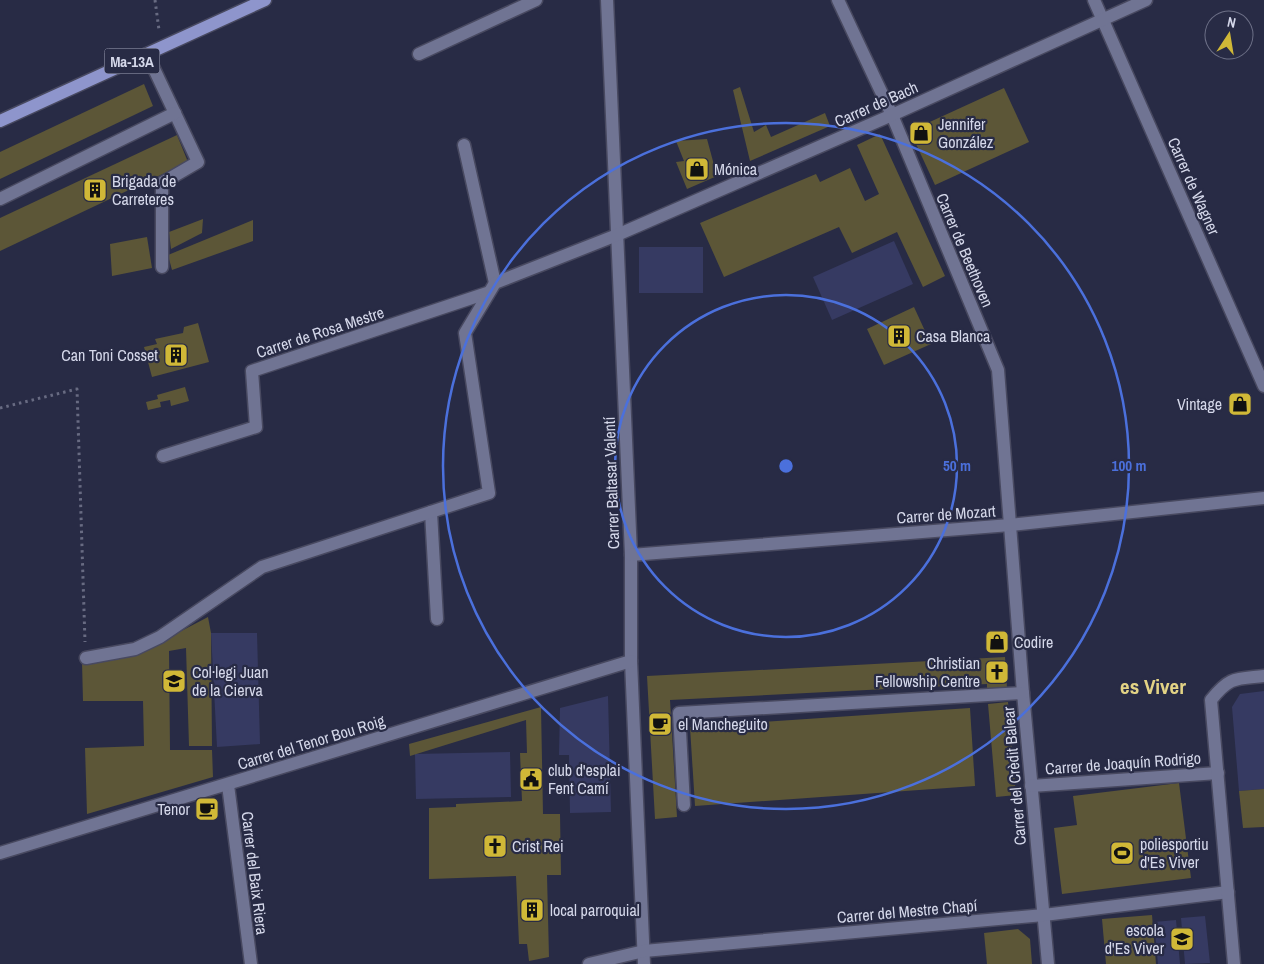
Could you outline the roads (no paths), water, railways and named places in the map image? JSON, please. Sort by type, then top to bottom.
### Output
[{"type":"main road","name":"Ma-13A","points":[[0,121],[265,0]]},
{"type":"street","points":[[419,54],[536,0]]},
{"type":"street","name":"Carrer Baltasar Valentí","points":[[607,0],[630,555],[631,661],[644,958]]},
{"type":"street","name":"Carrer de Beethoven","points":[[838,0],[892,115],[998,370],[1010,525]]},
{"type":"street","name":"Carrer de Wagner","points":[[1094,0],[1264,386]]},
{"type":"street","name":"Carrer de Bach","points":[[617,235],[892,115],[1146,0]]},
{"type":"street","points":[[147,54],[198,162],[162,183],[162,267]]},
{"type":"street","points":[[0,199],[175,113]]},
{"type":"street","points":[[86,658],[135,649],[160,637],[262,567],[489,493],[466,333],[491,288],[464,145]]},
{"type":"street","name":"Carrer de Rosa Mestre","points":[[164,456],[256,427],[252,371],[491,288],[617,235]]},
{"type":"street","name":"Carrer de Mozart","points":[[630,555],[1010,525],[1264,498]]},
{"type":"street","points":[[431,512],[437,619]]},
{"type":"street","name":"Carrer del Crèdit Balear","points":[[1010,525],[1023,694],[1048,964]]},
{"type":"street","name":"Carrer del Tenor Bou Roig","points":[[0,853],[631,661]]},
{"type":"street","points":[[1234,964],[1212,700],[1221,687],[1232,679],[1264,676]]},
{"type":"street","points":[[684,805],[679,713],[1023,694]]},
{"type":"street","name":"Carrer de Joaquín Rodrigo","points":[[1031,786],[1218,773]]},
{"type":"street","name":"Carrer del Baix Riera","points":[[228,785],[251,964]]},
{"type":"street","name":"Carrer del Mestre Chapí","points":[[589,964],[1044,915],[1228,892]]},
{"type":"place","name":"Jennifer González","points":[[921,133]]},
{"type":"place","name":"Mónica","points":[[697,169]]},
{"type":"place","name":"Brigada de Carreteres","points":[[95,190]]},
{"type":"place","name":"Casa Blanca","points":[[899,336]]},
{"type":"place","name":"Can Toni Cosset","points":[[176,355]]},
{"type":"place","name":"Vintage","points":[[1240,404]]},
{"type":"place","name":"Codire","points":[[997,642]]},
{"type":"place","name":"Christian Fellowship Centre","points":[[997,672]]},
{"type":"place","name":"Col·legi Juan de la Cierva","points":[[174,681]]},
{"type":"place","name":"el Mancheguito","points":[[660,724]]},
{"type":"place","name":"club d'esplai Fent Camí","points":[[531,779]]},
{"type":"place","name":"Tenor","points":[[207,809]]},
{"type":"place","name":"Crist Rei","points":[[495,846]]},
{"type":"place","name":"poliesportiu d'Es Viver","points":[[1122,853]]},
{"type":"place","name":"local parroquial","points":[[532,910]]},
{"type":"place","name":"escola d'Es Viver","points":[[1182,939]]},
{"type":"district","name":"es Viver","points":[[1153,686]]}]
